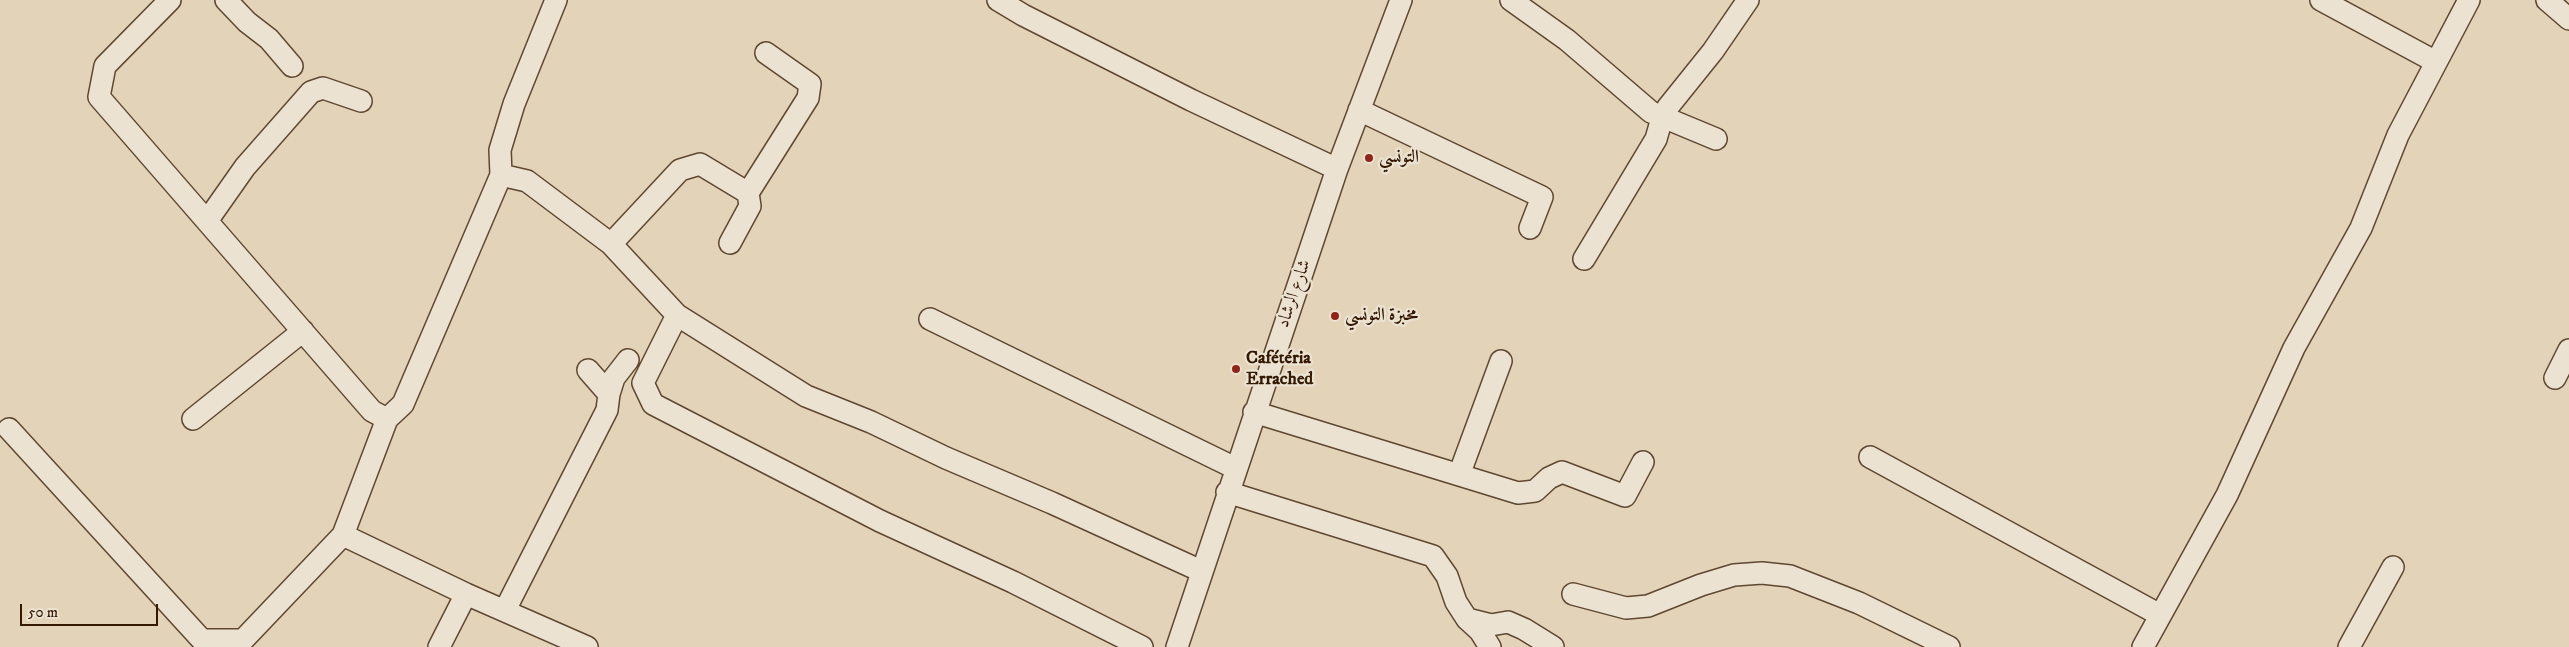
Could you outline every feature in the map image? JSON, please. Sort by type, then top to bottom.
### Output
[{"type":"street","points":[[170,0],[105,66],[99,97],[372,411],[387,418]]},
{"type":"street","points":[[226,0],[247,22],[269,39],[292,66]]},
{"type":"street","points":[[9,429],[202,640],[243,640],[343,535],[387,418],[403,404],[502,175],[500,150],[514,104],[556,0]]},
{"type":"street","points":[[998,0],[1023,16],[1337,169]]},
{"type":"street","name":"شارع الرشاد","points":[[1176,647],[1337,169],[1401,0]]},
{"type":"street","points":[[1511,0],[1567,40],[1650,112],[1716,140]]},
{"type":"street","points":[[1584,260],[1656,139],[1662,118],[1748,0]]},
{"type":"street","points":[[2321,0],[2436,62]]},
{"type":"street","points":[[2143,647],[2228,494],[2294,348],[2351,248],[2387,160],[2469,0]]},
{"type":"street","points":[[2547,0],[2569,19]]},
{"type":"street","points":[[730,243],[750,206],[748,193],[808,98],[810,84],[766,53]]},
{"type":"street","points":[[207,221],[245,167],[311,92],[323,88],[361,101]]},
{"type":"street","points":[[1359,110],[1542,198],[1530,228]]},
{"type":"street","points":[[611,244],[680,170],[700,164],[748,193]]},
{"type":"street","points":[[502,175],[527,181],[611,244],[677,315],[806,396],[1052,503],[1201,571]]},
{"type":"street","points":[[677,315],[643,383],[653,404],[880,521],[1013,582],[1142,647]]},
{"type":"street","points":[[930,319],[1235,468]]},
{"type":"street","points":[[193,420],[303,331]]},
{"type":"street","points":[[2554,378],[2569,350]]},
{"type":"street","points":[[505,610],[606,410],[614,378],[628,360]]},
{"type":"street","points":[[1459,475],[1501,361]]},
{"type":"street","points":[[588,370],[609,394]]},
{"type":"street","points":[[1254,412],[1518,493],[1535,491],[1549,478],[1562,472],[1625,496],[1643,462]]},
{"type":"street","points":[[1870,457],[2160,615]]},
{"type":"street","points":[[1227,492],[1434,556],[1447,576],[1456,602],[1467,618],[1480,631],[1490,647]]},
{"type":"street","points":[[343,535],[466,594],[587,647]]},
{"type":"street","points":[[2349,647],[2393,567]]},
{"type":"street","points":[[1574,594],[1626,608],[1648,606],[1701,585],[1734,576],[1762,573],[1790,576],[1859,603],[1949,647]]},
{"type":"street","points":[[439,647],[466,594]]},
{"type":"street","points":[[1467,618],[1491,625],[1508,622],[1554,647]]},
{"type":"place","name":"التونسي","points":[[1369,158]]},
{"type":"place","name":"مخبزة التونسي","points":[[1335,316]]},
{"type":"place","name":"Cafétéria Errached","points":[[1236,369]]}]
